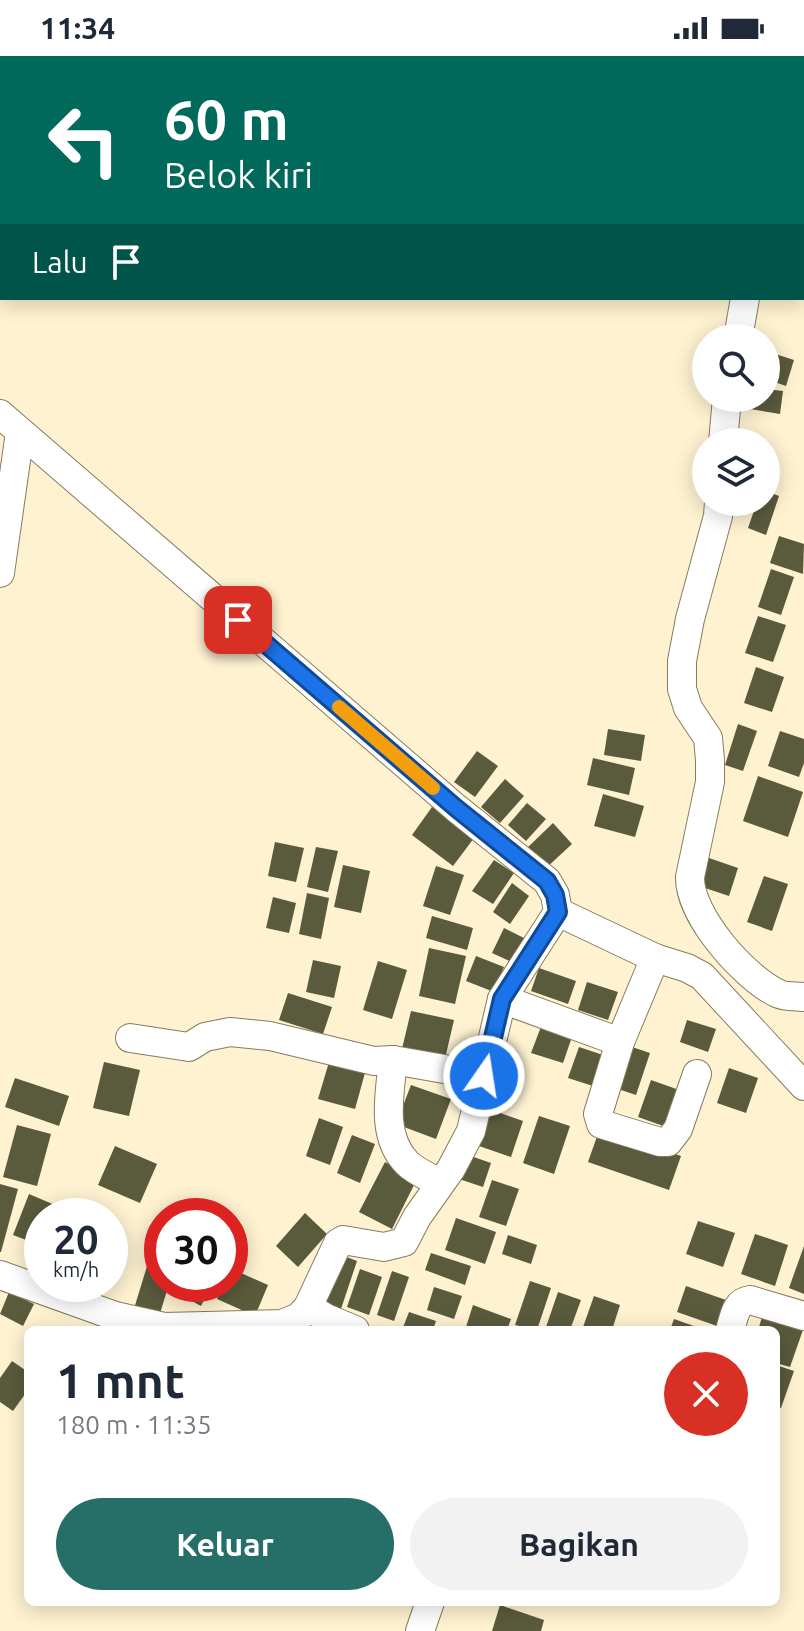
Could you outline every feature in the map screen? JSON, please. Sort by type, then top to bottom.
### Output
[{"type":"street","points":[[740,324],[745,300]]},
{"type":"street","points":[[1,557],[10,423]]},
{"type":"street","points":[[10,423],[456,808],[547,881],[555,895],[558,912],[502,999],[471,1131],[451,1169],[439,1183],[404,1242],[384,1247],[343,1240],[338,1243],[308,1307],[299,1317],[282,1324],[235,1326]]},
{"type":"street","points":[[716,516],[682,661],[682,689],[688,708],[708,738],[710,760],[710,782],[690,877],[690,892],[731,1011],[804,1086]]},
{"type":"street","points":[[558,912],[655,958],[687,968],[718,969],[780,994],[804,997]]},
{"type":"street","points":[[655,958],[620,1042],[598,1114],[601,1124],[668,1142],[678,1129],[697,1074]]},
{"type":"street","points":[[502,999],[620,1042]]},
{"type":"street","points":[[130,1038],[189,1047],[205,1037],[230,1032],[270,1036],[374,1061],[393,1060],[484,1076]]},
{"type":"street","points":[[393,1060],[389,1120],[392,1142],[407,1163],[439,1183]]},
{"type":"street","points":[[0,1275],[115,1316],[153,1326]]},
{"type":"street","points":[[731,1326],[738,1306],[750,1300],[804,1316]]},
{"type":"street","points":[[308,1307],[345,1326]]},
{"type":"street","points":[[420,1631],[429,1606]]},
{"type":"building","points":[[780,356],[794,360],[786,386],[780,384]]},
{"type":"building","points":[[780,391],[783,391],[780,414],[768,412],[780,412]]},
{"type":"building","points":[[752,516],[772,516],[766,535],[748,528]]},
{"type":"building","points":[[779,536],[804,544],[803,574],[770,563]]},
{"type":"building","points":[[771,569],[794,577],[781,615],[758,607]]},
{"type":"building","points":[[758,616],[786,625],[773,662],[745,653]]},
{"type":"building","points":[[756,667],[784,677],[772,712],[744,703]]},
{"type":"building","points":[[738,724],[757,731],[743,771],[725,765]]},
{"type":"building","points":[[608,729],[645,735],[641,761],[604,755]]},
{"type":"building","points":[[780,731],[804,739],[804,763],[799,777],[768,766]]},
{"type":"building","points":[[477,751],[498,766],[475,797],[454,782]]},
{"type":"building","points":[[593,758],[635,768],[629,795],[587,785]]},
{"type":"building","points":[[758,776],[803,792],[788,837],[743,821]]},
{"type":"building","points":[[505,779],[524,796],[500,823],[481,807]]},
{"type":"building","points":[[603,794],[644,806],[635,837],[594,826]]},
{"type":"building","points":[[527,803],[546,819],[526,841],[508,825]]},
{"type":"building","points":[[432,807],[474,838],[453,866],[412,835]]},
{"type":"building","points":[[553,823],[572,844],[545,869],[526,849]]},
{"type":"building","points":[[275,842],[304,848],[296,882],[268,876]]},
{"type":"building","points":[[316,847],[338,851],[328,892],[307,887]]},
{"type":"building","points":[[709,858],[738,868],[729,896],[699,886]]},
{"type":"building","points":[[494,860],[514,873],[493,904],[472,891]]},
{"type":"building","points":[[343,865],[370,871],[361,913],[334,907]]},
{"type":"building","points":[[436,866],[464,875],[450,915],[423,906]]},
{"type":"building","points":[[764,876],[788,884],[772,931],[747,922]]},
{"type":"building","points":[[512,883],[529,896],[510,924],[493,912]]},
{"type":"building","points":[[307,893],[329,898],[321,939],[299,934]]},
{"type":"building","points":[[273,897],[296,903],[289,933],[266,928]]},
{"type":"building","points":[[432,916],[473,928],[467,950],[426,938]]},
{"type":"building","points":[[504,928],[526,939],[514,963],[492,953]]},
{"type":"building","points":[[429,948],[466,956],[455,1004],[419,996]]},
{"type":"building","points":[[476,956],[504,967],[494,992],[466,981]]},
{"type":"building","points":[[313,960],[341,966],[334,998],[306,992]]},
{"type":"building","points":[[378,961],[407,970],[392,1019],[363,1010]]},
{"type":"building","points":[[539,968],[576,981],[568,1004],[531,991]]},
{"type":"building","points":[[587,982],[618,992],[608,1020],[578,1010]]},
{"type":"building","points":[[288,993],[332,1007],[323,1034],[279,1020]]},
{"type":"building","points":[[411,1011],[454,1020],[444,1063],[401,1053]]},
{"type":"building","points":[[687,1020],[716,1029],[708,1052],[680,1042]]},
{"type":"building","points":[[542,1024],[573,1034],[563,1063],[531,1053]]},
{"type":"building","points":[[626,1045],[650,1053],[636,1095],[612,1087]]},
{"type":"building","points":[[579,1047],[603,1055],[593,1086],[568,1078]]},
{"type":"building","points":[[332,1052],[368,1062],[355,1109],[318,1099]]},
{"type":"building","points":[[104,1062],[140,1070],[129,1116],[93,1108]]},
{"type":"building","points":[[729,1068],[758,1078],[746,1113],[717,1103]]},
{"type":"building","points":[[15,1078],[69,1096],[59,1126],[5,1107]]},
{"type":"building","points":[[651,1080],[682,1091],[669,1128],[638,1117]]},
{"type":"building","points":[[411,1085],[451,1099],[436,1139],[396,1124]]},
{"type":"building","points":[[492,1110],[523,1121],[511,1157],[479,1146]]},
{"type":"building","points":[[539,1116],[570,1126],[554,1174],[523,1163]]},
{"type":"building","points":[[319,1118],[343,1127],[330,1165],[306,1156]]},
{"type":"building","points":[[17,1125],[51,1134],[37,1186],[3,1177]]},
{"type":"building","points":[[600,1128],[681,1156],[669,1190],[588,1162]]},
{"type":"building","points":[[352,1135],[375,1144],[360,1183],[337,1173]]},
{"type":"building","points":[[115,1146],[157,1164],[140,1203],[98,1185]]},
{"type":"building","points":[[465,1154],[491,1163],[483,1187],[456,1178]]},
{"type":"building","points":[[385,1162],[417,1179],[392,1229],[359,1212]]},
{"type":"building","points":[[492,1180],[519,1189],[506,1226],[479,1217]]},
{"type":"building","points":[[0,1184],[18,1189],[1,1252],[0,1252]]},
{"type":"building","points":[[24,1207],[24,1239],[13,1235]]},
{"type":"building","points":[[305,1213],[327,1234],[298,1267],[276,1246]]},
{"type":"building","points":[[456,1218],[496,1232],[485,1264],[445,1250]]},
{"type":"building","points":[[698,1221],[735,1233],[723,1267],[686,1254]]},
{"type":"building","points":[[755,1234],[788,1245],[775,1286],[741,1274]]},
{"type":"building","points":[[508,1235],[537,1245],[531,1264],[502,1254]]},
{"type":"building","points":[[804,1246],[804,1294],[789,1288]]},
{"type":"building","points":[[431,1253],[471,1266],[465,1285],[425,1270]]},
{"type":"building","points":[[339,1254],[357,1261],[341,1309],[322,1302]]},
{"type":"building","points":[[360,1269],[382,1277],[369,1315],[347,1307]]},
{"type":"building","points":[[392,1271],[409,1277],[394,1321],[377,1315]]},
{"type":"building","points":[[144,1276],[144,1302],[164,1302],[158,1320],[133,1312]]},
{"type":"building","points":[[248,1276],[268,1285],[255,1316],[224,1302],[248,1302]]},
{"type":"building","points":[[530,1281],[551,1288],[538,1326],[515,1325]]},
{"type":"building","points":[[686,1286],[726,1300],[717,1326],[677,1312]]},
{"type":"building","points":[[434,1287],[462,1296],[454,1319],[427,1310]]},
{"type":"building","points":[[9,1292],[24,1302],[34,1304],[23,1326],[0,1314]]},
{"type":"building","points":[[558,1292],[581,1300],[571,1326],[546,1326]]},
{"type":"building","points":[[594,1296],[620,1305],[613,1326],[583,1326]]},
{"type":"building","points":[[473,1305],[511,1319],[508,1326],[466,1326]]},
{"type":"building","points":[[409,1312],[436,1321],[434,1326],[404,1326]]},
{"type":"building","points":[[763,1314],[804,1327],[790,1367],[780,1364],[780,1326],[759,1326]]},
{"type":"building","points":[[674,1319],[694,1326],[671,1326]]},
{"type":"building","points":[[12,1361],[24,1369],[24,1396],[13,1411],[0,1402],[0,1378]]},
{"type":"building","points":[[780,1366],[794,1371],[780,1408]]},
{"type":"building","points":[[500,1606],[544,1620],[541,1631],[492,1631]]},
{"type":"slow traffic","points":[[339,707],[433,788]]},
{"type":"route","points":[[238,620],[456,808],[547,881],[555,895],[558,912],[502,999],[484,1076]]}]
